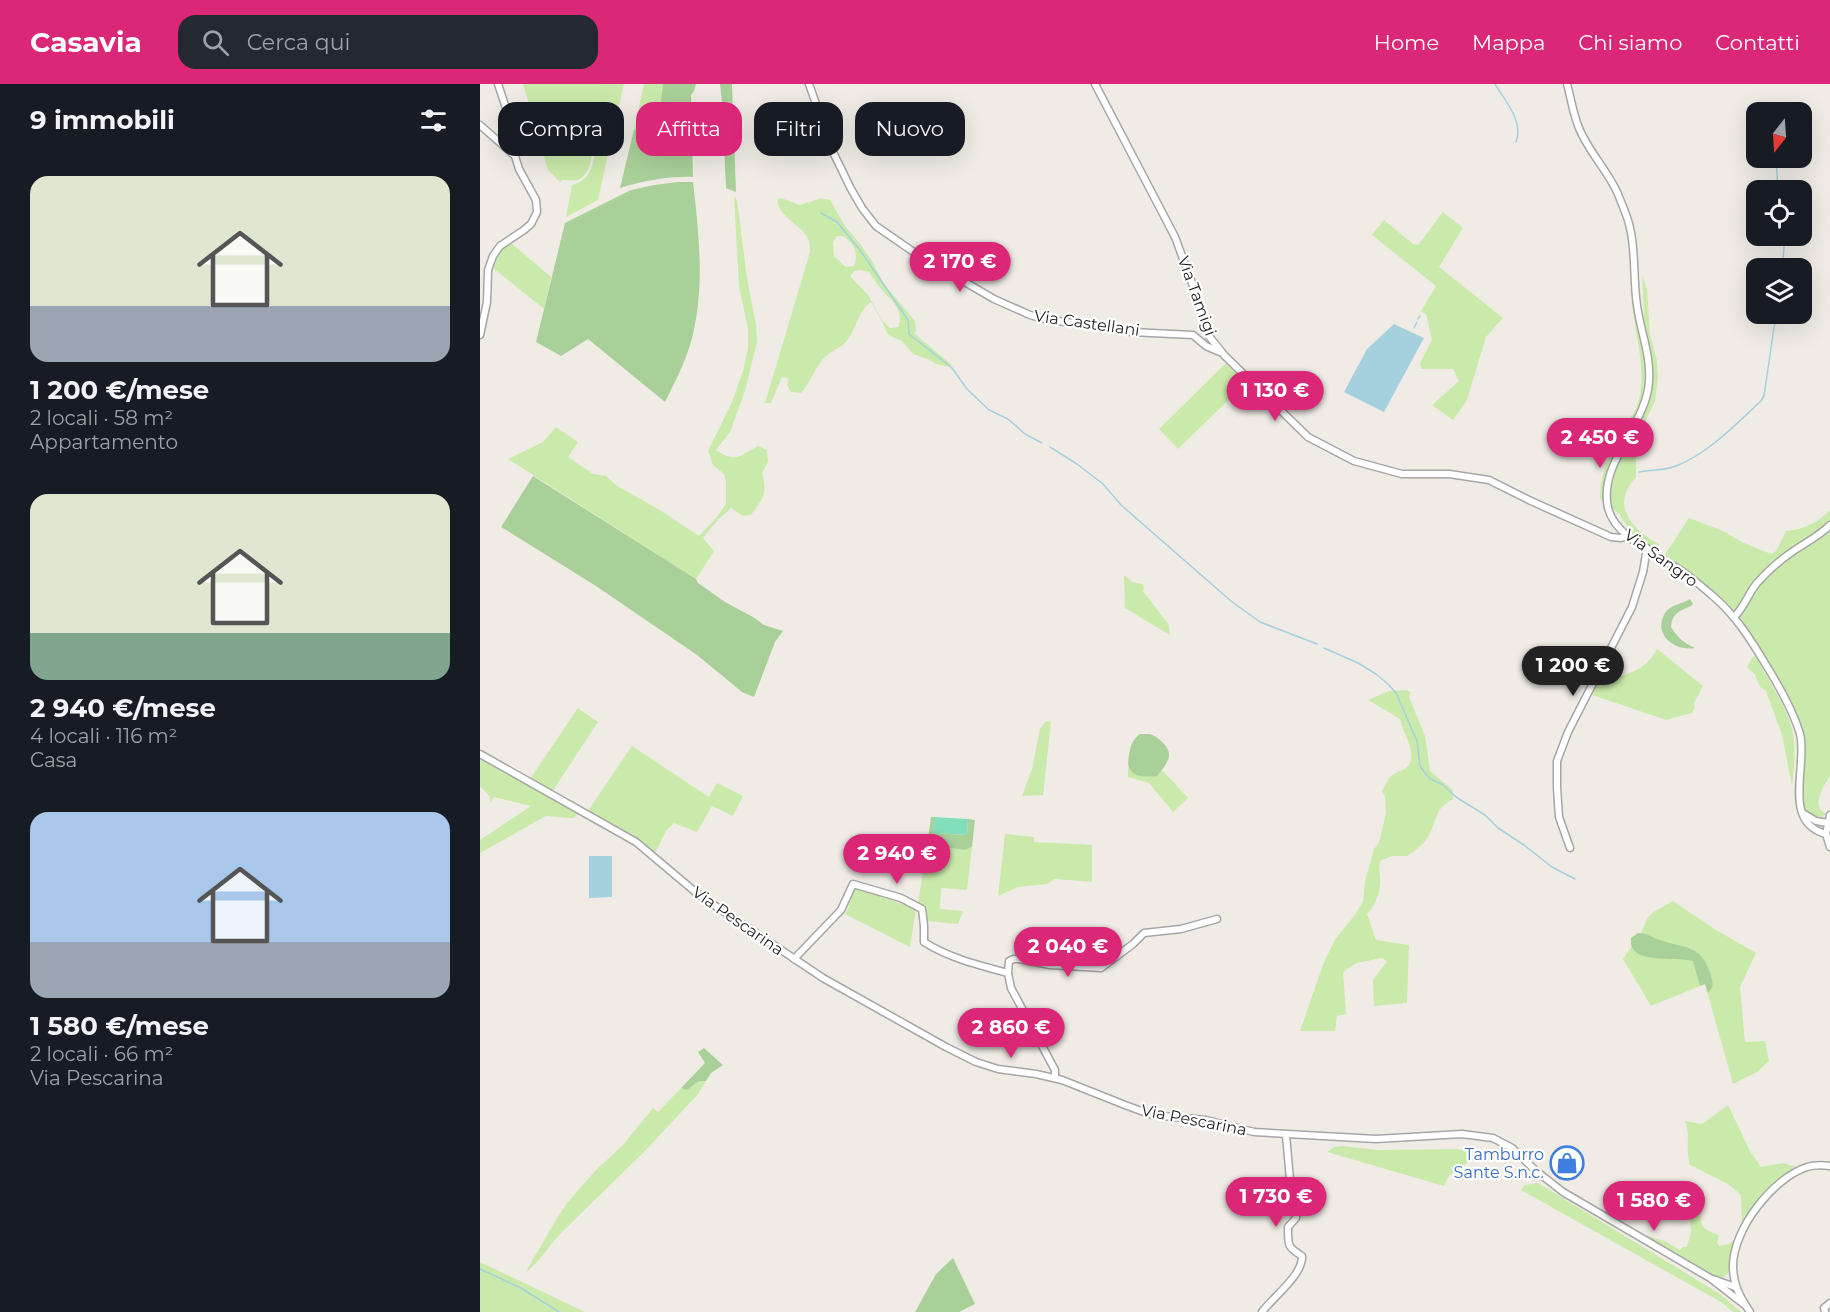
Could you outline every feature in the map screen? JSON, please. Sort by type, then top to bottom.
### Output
[{"type":"street","points":[[498,84],[504,102]]},
{"type":"street","name":"Via Castellani","points":[[809,84],[833,152],[850,189],[876,226],[915,253],[994,299],[1030,315],[1048,320],[1131,332],[1192,335],[1206,346],[1223,354]]},
{"type":"street","name":"Via Tamigi","points":[[1095,84],[1164,214],[1184,261],[1208,335],[1223,354],[1308,437],[1354,461],[1402,474],[1449,474],[1489,480],[1611,537],[1627,536]]},
{"type":"street","name":"Via Sangro","points":[[1567,84],[1579,128],[1617,191],[1630,228],[1637,307],[1648,359],[1650,379],[1647,398],[1617,458],[1608,489],[1608,506],[1611,516],[1627,536],[1686,574],[1714,597],[1747,634],[1789,706],[1799,733],[1802,746],[1799,798],[1801,811]]},
{"type":"street","points":[[480,125],[515,156],[519,169],[536,200],[537,212],[531,224],[500,246],[493,256],[488,270],[487,302],[480,335]]},
{"type":"street","points":[[1734,617],[1741,611],[1748,595],[1758,582],[1789,554],[1830,525]]},
{"type":"street","points":[[1570,848],[1559,818],[1557,761],[1568,732],[1632,607],[1643,572],[1647,549]]},
{"type":"street","name":"Via Pescarina","points":[[480,754],[631,839],[699,895],[840,988],[967,1058],[992,1068],[1055,1078],[1152,1115],[1206,1120],[1254,1132],[1386,1139],[1471,1135],[1493,1138],[1512,1148],[1563,1192],[1719,1283],[1748,1309]]},
{"type":"street","points":[[1801,811],[1816,821],[1828,823]]},
{"type":"street","points":[[1801,811],[1810,825],[1826,834]]},
{"type":"street","points":[[1830,815],[1826,834],[1830,847]]},
{"type":"street","points":[[794,959],[841,910],[853,884],[901,898],[922,909],[924,942],[956,958],[1008,973]]},
{"type":"street","points":[[1055,1078],[1053,1065],[1011,988],[1008,973],[1009,961],[1014,958],[1050,965],[1101,968],[1125,951],[1144,933],[1181,928],[1217,919]]},
{"type":"street","points":[[1262,1312],[1271,1299],[1294,1276],[1302,1260],[1300,1254],[1291,1250],[1289,1245],[1288,1227],[1296,1218],[1297,1210],[1291,1191],[1286,1135]]},
{"type":"street","points":[[1748,1309],[1735,1287],[1733,1270],[1740,1236],[1770,1192],[1785,1179],[1807,1167],[1830,1166]]},
{"type":"street","points":[[1733,1270],[1719,1283],[1730,1290],[1735,1287]]},
{"type":"street","points":[[1825,1312],[1824,1308],[1830,1303]]},
{"type":"green space","points":[[523,84],[624,84],[620,102],[528,102]]},
{"type":"green space","points":[[644,84],[663,84],[661,102],[640,102]]},
{"type":"green space","points":[[663,84],[696,84],[691,95],[691,102],[661,102]]},
{"type":"green space","points":[[720,84],[732,84],[733,102],[722,102]]},
{"type":"green space","points":[[634,130],[636,130],[636,156],[692,156],[693,177],[675,177],[620,188]]},
{"type":"green space","points":[[544,156],[592,156],[588,171],[575,180],[560,182],[548,170]]},
{"type":"green space","points":[[594,156],[608,156],[598,200],[566,217],[572,185],[584,179]]},
{"type":"green space","points":[[725,156],[735,156],[736,192],[726,188]]},
{"type":"green space","points":[[678,182],[693,182],[700,280],[696,319],[690,347],[665,402],[588,339],[561,356],[536,342],[565,223],[631,190]]},
{"type":"green space","points":[[734,196],[737,200],[757,342],[745,391],[730,432],[716,450],[728,457],[738,457],[758,446],[767,450],[768,462],[762,473],[763,496],[751,515],[743,516],[731,508],[703,538],[714,551],[696,579],[508,459],[543,442],[556,427],[578,442],[568,457],[593,474],[606,476],[617,486],[699,536],[716,518],[726,504],[726,481],[724,474],[713,465],[708,451],[732,402],[748,348],[748,329],[739,286]]},
{"type":"green space","points":[[822,198],[830,200],[845,226],[872,261],[884,284],[915,321],[915,334],[952,365],[949,367],[936,364],[913,354],[902,341],[888,335],[871,302],[866,306],[849,338],[843,345],[827,355],[801,393],[791,392],[787,385],[789,379],[782,377],[771,403],[765,403],[810,252],[804,232],[780,209],[778,199],[800,205]],"holes":[[[837,236],[846,238],[856,252],[854,266],[846,267],[834,256],[833,242]],[[854,271],[869,272],[898,309],[900,314],[898,327],[890,328],[882,320],[868,295],[850,276]]]},
{"type":"green space","points":[[1443,212],[1463,228],[1439,267],[1503,318],[1486,337],[1467,400],[1453,420],[1432,405],[1459,381],[1453,369],[1421,369],[1420,363],[1432,340],[1426,314],[1421,311],[1436,286],[1372,235],[1384,220],[1413,244],[1418,245]]},
{"type":"green space","points":[[511,243],[551,277],[544,309],[493,268],[500,252]]},
{"type":"green space","points":[[1642,274],[1647,289],[1650,335],[1657,361],[1658,376],[1655,401],[1636,448],[1636,477],[1628,488],[1625,507],[1633,524],[1660,545],[1652,547],[1632,534],[1619,514],[1600,499],[1602,479],[1608,460],[1636,409],[1640,392],[1641,363],[1632,291],[1647,370],[1647,384],[1640,413],[1644,415],[1648,403],[1651,370],[1644,320]]},
{"type":"green space","points":[[1226,363],[1246,383],[1178,449],[1159,429]]},
{"type":"green space","points":[[533,476],[696,579],[698,583],[725,602],[764,625],[783,631],[775,642],[754,697],[742,692],[697,655],[596,586],[501,527]]},
{"type":"green space","points":[[1830,510],[1830,775],[1818,802],[1822,811],[1827,814],[1821,817],[1807,814],[1804,806],[1802,788],[1804,740],[1794,710],[1767,660],[1738,618],[1746,603],[1734,614],[1684,569],[1664,556],[1689,518],[1771,554],[1776,551],[1786,531],[1810,525]]},
{"type":"green space","points":[[1124,575],[1132,582],[1143,584],[1143,591],[1169,625],[1170,635],[1125,608]]},
{"type":"green space","points":[[1690,599],[1693,604],[1675,616],[1671,627],[1681,639],[1695,648],[1687,649],[1668,640],[1661,628],[1665,613],[1670,608]]},
{"type":"green space","points":[[1657,649],[1703,686],[1694,703],[1695,708],[1692,713],[1666,720],[1589,694],[1596,681],[1623,676],[1639,668],[1652,657]]},
{"type":"green space","points":[[1755,655],[1791,725],[1794,748],[1792,786],[1782,735],[1766,691],[1760,687],[1755,675],[1747,667]]},
{"type":"green space","points":[[1407,690],[1411,692],[1409,697],[1425,736],[1430,771],[1453,790],[1453,799],[1439,811],[1429,835],[1417,849],[1407,856],[1393,856],[1381,860],[1379,893],[1367,914],[1376,940],[1409,945],[1407,1003],[1374,1006],[1373,980],[1387,961],[1382,958],[1356,963],[1343,972],[1346,1014],[1337,1016],[1335,1031],[1300,1031],[1324,962],[1336,938],[1363,901],[1365,881],[1374,849],[1379,843],[1386,813],[1385,796],[1382,791],[1389,778],[1405,769],[1410,763],[1411,751],[1400,719],[1368,700],[1389,691]]},
{"type":"green space","points":[[578,708],[598,722],[552,792],[530,779]]},
{"type":"green space","points":[[1046,721],[1051,722],[1043,795],[1022,796],[1032,769],[1040,729]]},
{"type":"green space","points":[[1140,734],[1150,734],[1156,737],[1169,752],[1167,763],[1157,776],[1139,776],[1129,767],[1131,746]]},
{"type":"green space","points":[[632,746],[709,797],[717,783],[743,796],[733,816],[712,806],[697,832],[674,823],[666,831],[655,853],[632,834],[587,812]]},
{"type":"green space","points":[[480,757],[578,814],[573,818],[546,816],[480,853],[480,840],[531,806],[494,797],[490,804],[490,797],[480,786]]},
{"type":"green space","points":[[1128,767],[1133,773],[1144,776],[1157,776],[1162,770],[1188,798],[1173,812],[1149,783],[1128,777]]},
{"type":"green space","points":[[931,817],[934,817],[934,833],[967,835],[968,819],[975,820],[972,847],[965,850],[927,845]]},
{"type":"green space","points":[[934,817],[968,819],[967,835],[933,833]]},
{"type":"green space","points":[[1005,834],[1034,837],[1034,842],[1092,845],[1092,882],[1055,879],[1047,884],[1018,887],[998,896]]},
{"type":"green space","points":[[927,845],[965,850],[972,847],[967,890],[941,888],[940,909],[963,911],[958,924],[926,921],[918,904]]},
{"type":"green space","points":[[855,887],[916,909],[910,947],[845,914]]},
{"type":"green space","points":[[1673,901],[1756,953],[1740,987],[1745,1042],[1765,1041],[1769,1061],[1757,1072],[1733,1084],[1705,984],[1651,1006],[1623,959],[1652,913]]},
{"type":"green space","points":[[1638,933],[1692,949],[1698,953],[1703,958],[1711,976],[1710,991],[1708,993],[1705,984],[1700,986],[1693,961],[1654,958],[1637,953],[1632,947],[1631,938]]},
{"type":"green space","points":[[704,1048],[723,1065],[711,1073],[706,1081],[699,1081],[687,1090],[681,1088],[705,1063],[698,1052]]},
{"type":"green space","points":[[699,1081],[706,1081],[698,1094],[645,1151],[560,1234],[525,1273],[567,1203],[596,1170],[623,1145],[653,1108],[658,1112],[681,1088],[687,1090]]},
{"type":"green space","points":[[1728,1105],[1750,1151],[1761,1167],[1783,1163],[1798,1168],[1771,1189],[1733,1251],[1730,1271],[1723,1278],[1701,1269],[1642,1234],[1667,1242],[1680,1250],[1687,1247],[1691,1231],[1689,1210],[1701,1211],[1702,1225],[1719,1235],[1717,1243],[1719,1246],[1736,1239],[1742,1220],[1741,1195],[1728,1184],[1690,1165],[1685,1121],[1702,1124]]},
{"type":"green space","points":[[1334,1147],[1379,1150],[1456,1149],[1477,1152],[1475,1157],[1449,1176],[1444,1186],[1327,1152]]},
{"type":"green space","points":[[1538,1183],[1720,1294],[1741,1312],[1733,1312],[1721,1302],[1521,1190],[1525,1185]]},
{"type":"green space","points":[[953,1258],[975,1304],[959,1312],[915,1312],[936,1274]]},
{"type":"green space","points":[[480,1262],[482,1263],[585,1312],[480,1312]]},
{"type":"water","points":[[1394,324],[1424,338],[1384,412],[1344,392],[1367,349]]},
{"type":"water","points":[[589,856],[612,856],[612,897],[589,898]]},
{"type":"waterway","points":[[1495,84],[1516,119],[1518,126],[1516,142]]},
{"type":"waterway","points":[[1777,168],[1777,180]]},
{"type":"waterway","points":[[821,213],[837,222],[860,250],[908,320],[909,334],[952,368],[967,389],[989,410],[1008,419],[1025,434],[1042,443]]},
{"type":"waterway","points":[[1783,258],[1784,246]]},
{"type":"waterway","points":[[1414,328],[1417,322]]},
{"type":"waterway","points":[[1639,472],[1667,469],[1688,461],[1722,437],[1761,401],[1764,396],[1775,324]]},
{"type":"waterway","points":[[1050,447],[1103,484],[1121,505],[1231,601],[1260,622],[1317,644]]},
{"type":"waterway","points":[[1324,648],[1376,674],[1396,693],[1417,741],[1420,766],[1429,778],[1443,785],[1456,797],[1485,815],[1498,828],[1552,867],[1575,879]]},
{"type":"waterway","points":[[480,1269],[521,1288],[559,1312]]},
{"type":"place","name":"Tamburro Sante S.n.c.","points":[[1567,1163]]}]
